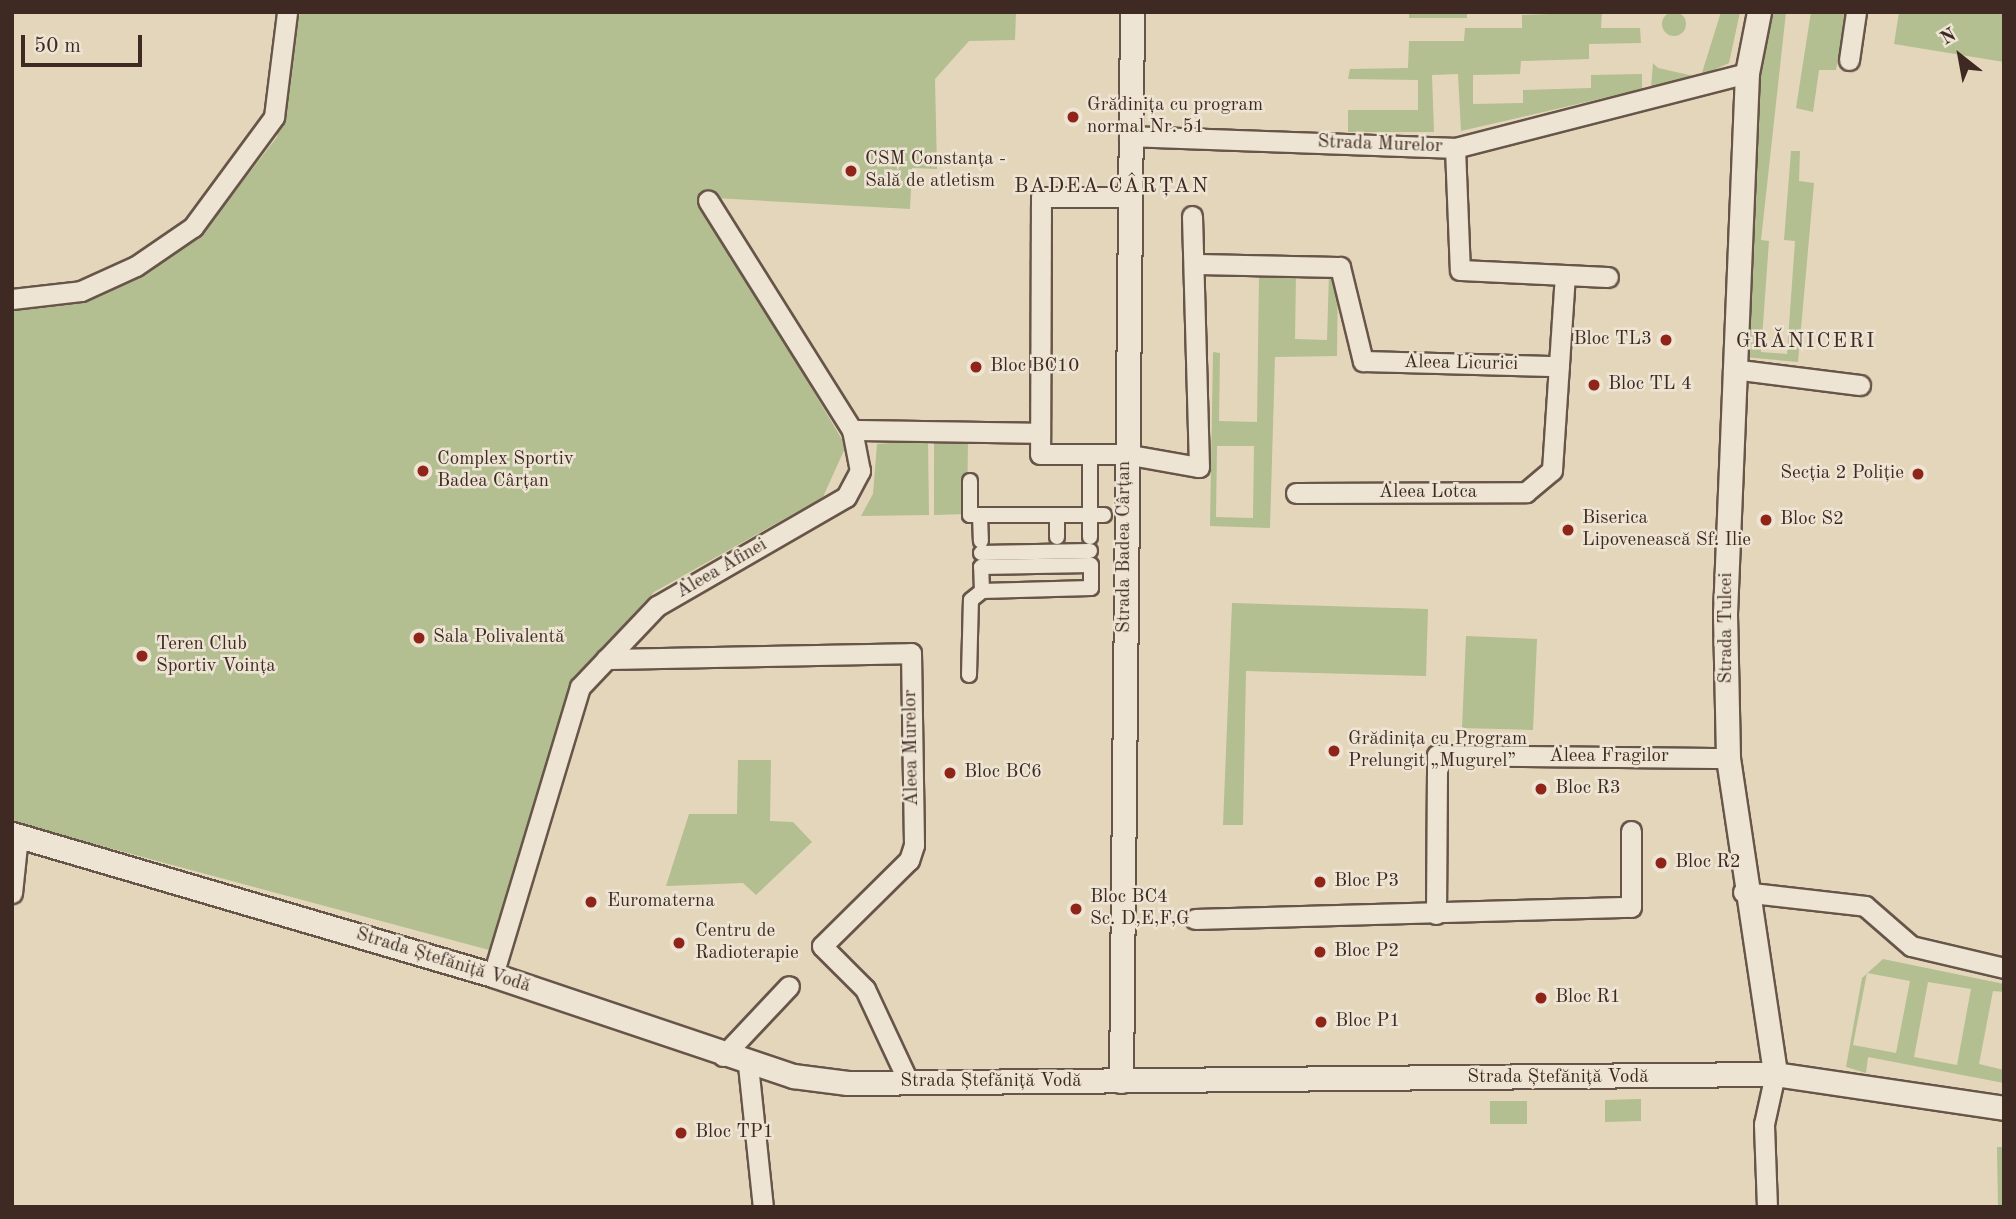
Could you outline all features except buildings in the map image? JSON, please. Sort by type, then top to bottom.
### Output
[{"type":"street","points":[[12,299],[81,291],[136,266],[193,226],[274,117],[287,12]]},
{"type":"street","name":"Strada Badea Cârțan","points":[[1121,1081],[1127,197],[1132,12]]},
{"type":"street","name":"Strada Tulcei","points":[[1759,12],[1747,73],[1725,614],[1728,758],[1743,892],[1775,1074]]},
{"type":"street","points":[[1849,60],[1856,12]]},
{"type":"street","name":"Strada Murelor","points":[[1129,136],[1455,148],[1747,73]]},
{"type":"street","points":[[1455,148],[1460,270],[1608,277]]},
{"type":"street","points":[[1127,197],[1041,197],[1040,454],[1125,454],[1199,467],[1196,264],[1192,216]]},
{"type":"street","name":"Aleea Afinei","points":[[493,975],[580,687],[657,606],[846,497],[860,471],[852,430],[708,200]]},
{"type":"street","name":"Aleea Licurici","points":[[1196,264],[1340,267],[1363,361],[1559,366]]},
{"type":"street","points":[[1559,366],[1565,275]]},
{"type":"street","name":"Aleea Lotca","points":[[1296,493],[1526,492],[1552,470],[1559,366]]},
{"type":"street","points":[[1733,369],[1860,385]]},
{"type":"street","points":[[852,430],[1040,433]]},
{"type":"street","points":[[980,515],[981,547],[1090,544],[1097,514],[1090,464]]},
{"type":"street","points":[[970,481],[970,515],[1097,514]]},
{"type":"street","points":[[1057,515],[1058,537]]},
{"type":"street","points":[[969,674],[971,600],[982,591],[1091,588],[1091,565],[981,567],[982,591]]},
{"type":"street","points":[[1013,566],[1013,590]]},
{"type":"street","points":[[1058,566],[1058,589]]},
{"type":"street","name":"Aleea Murelor","points":[[606,659],[911,653],[914,845],[909,860],[822,946],[865,989],[909,1083]]},
{"type":"street","name":"Aleea Fragilor","points":[[1436,914],[1437,755],[1728,758]]},
{"type":"street","points":[[1195,919],[1631,907],[1631,831]]},
{"type":"street","points":[[12,892],[15,835]]},
{"type":"street","name":"Strada Ștefăniță Vodă","points":[[15,835],[493,975],[748,1065],[848,1083],[1775,1074],[2004,1108]]},
{"type":"street","points":[[1743,892],[1865,906],[1911,946],[2004,968]]},
{"type":"street","points":[[723,1056],[789,986]]},
{"type":"street","points":[[748,1065],[763,1207]]},
{"type":"street","points":[[1767,1207],[1764,1124],[1775,1074]]},
{"type":"green space","name":"Complex Sportiv Badea Cârțan","points":[[300,12],[1016,12],[1015,40],[969,41],[935,79],[937,169],[912,168],[910,209],[697,197],[846,446],[823,497],[654,592],[579,672],[493,951],[12,822],[12,308],[71,303],[134,276],[209,225],[277,137]]},
{"type":"green space","points":[[1409,12],[1467,12],[1467,18],[1409,18]]},
{"type":"green space","points":[[1602,12],[1601,28],[1640,28],[1641,43],[1589,44],[1589,59],[1521,61],[1520,74],[1473,75],[1473,104],[1523,103],[1523,90],[1591,88],[1591,75],[1642,74],[1642,89],[1461,131],[1458,74],[1432,75],[1434,132],[1348,132],[1348,110],[1418,110],[1418,80],[1348,79],[1350,69],[1408,68],[1409,41],[1464,41],[1465,28],[1522,28],[1522,15]]},
{"type":"green space","points":[[1674,12],[1683,15],[1686,24],[1683,33],[1674,36],[1665,33],[1662,24],[1665,15]]},
{"type":"green space","points":[[1721,12],[1740,12],[1729,63],[1701,76]]},
{"type":"green space","points":[[1768,12],[1786,12],[1761,240],[1769,241],[1761,352],[1787,354],[1795,241],[1784,240],[1791,151],[1800,151],[1799,181],[1814,183],[1798,362],[1744,357],[1756,70]]},
{"type":"green space","points":[[1811,12],[1846,12],[1836,70],[1819,70],[1813,112],[1796,108]]},
{"type":"green space","points":[[1899,12],[2004,12],[2004,62],[1894,44]]},
{"type":"green space","points":[[1653,63],[1658,68],[1698,77],[1651,88]]},
{"type":"green space","points":[[1296,273],[1295,339],[1327,340],[1329,273],[1338,274],[1337,356],[1275,357],[1270,528],[1210,526],[1213,352],[1220,353],[1219,421],[1257,422],[1259,274]],"holes":[[[1217,446],[1254,446],[1253,518],[1216,517]]]},
{"type":"green space","points":[[934,438],[968,438],[967,514],[934,515]]},
{"type":"green space","points":[[928,440],[929,515],[861,516],[873,494],[877,444]]},
{"type":"green space","points":[[1232,603],[1428,609],[1426,676],[1246,671],[1243,825],[1223,825]]},
{"type":"green space","points":[[1466,636],[1537,639],[1533,730],[1462,728]]},
{"type":"green space","points":[[738,760],[771,760],[770,821],[793,822],[812,842],[756,895],[743,883],[666,886],[689,814],[737,814]]},
{"type":"green space","points":[[1883,959],[2004,984],[2004,992],[1993,991],[1979,1064],[2004,1070],[2004,1083],[1868,1057],[1866,1073],[1846,1067],[1862,978],[1867,974],[1853,1045],[1896,1053],[1910,981],[1867,973]],"holes":[[[1928,982],[1971,989],[1957,1065],[1914,1057]]]},
{"type":"green space","points":[[1641,1099],[1641,1121],[1605,1122],[1605,1100]]},
{"type":"green space","points":[[1490,1101],[1527,1101],[1527,1124],[1490,1124]]},
{"type":"green space","points":[[1997,1147],[2004,1147],[2004,1207],[1998,1207]]},
{"type":"place","name":"Grădinița cu program normal Nr. 51","points":[[1073,117]]},
{"type":"place","name":"CSM Constanța - Sală de atletism","points":[[851,171]]},
{"type":"place","name":"Bloc TL3","points":[[1666,340]]},
{"type":"place","name":"Bloc BC10","points":[[976,367]]},
{"type":"place","name":"Bloc TL 4","points":[[1594,385]]},
{"type":"place","name":"Complex Sportiv Badea Cârțan","points":[[423,471]]},
{"type":"place","name":"Secția 2 Poliție","points":[[1918,474]]},
{"type":"place","name":"Bloc S2","points":[[1766,520]]},
{"type":"place","name":"Biserica Lipovenească Sf. Ilie","points":[[1568,530]]},
{"type":"place","name":"Sala Polivalentă","points":[[419,638]]},
{"type":"place","name":"Teren Club Sportiv Voința","points":[[142,656]]},
{"type":"place","name":"Grădinița cu Program Prelungit „Mugurel”","points":[[1334,751]]},
{"type":"place","name":"Bloc BC6","points":[[950,773]]},
{"type":"place","name":"Bloc R3","points":[[1541,789]]},
{"type":"place","name":"Bloc R2","points":[[1661,863]]},
{"type":"place","name":"Bloc P3","points":[[1320,882]]},
{"type":"place","name":"Euromaterna","points":[[591,902]]},
{"type":"place","name":"Bloc BC4 Sc. D,E,F,G","points":[[1076,909]]},
{"type":"place","name":"Centru de Radioterapie","points":[[679,943]]},
{"type":"place","name":"Bloc P2","points":[[1320,952]]},
{"type":"place","name":"Bloc R1","points":[[1541,998]]},
{"type":"place","name":"Bloc P1","points":[[1321,1022]]},
{"type":"place","name":"Bloc TP1","points":[[681,1133]]},
{"type":"district","name":"BADEA CÂRȚAN","points":[[1112,187]]},
{"type":"district","name":"GRĂNICERI","points":[[1806,342]]}]
